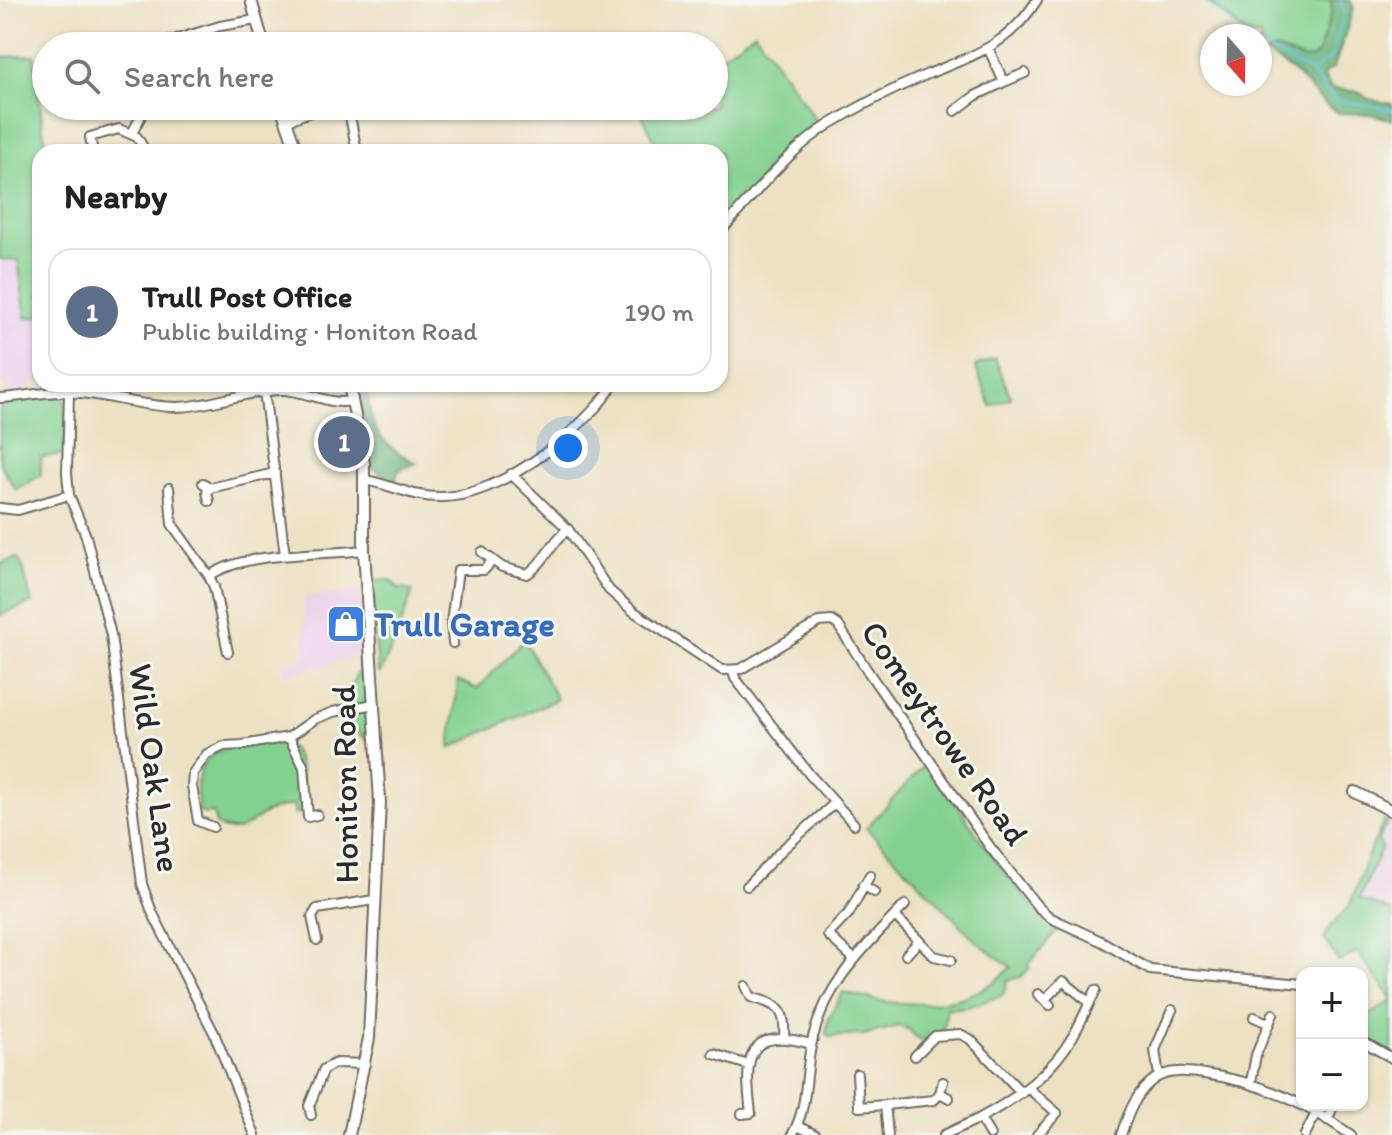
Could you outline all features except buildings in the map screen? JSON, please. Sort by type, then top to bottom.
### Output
[{"type":"street","points":[[251,0],[260,32]]},
{"type":"street","points":[[728,223],[775,172],[827,126],[870,101],[989,50],[1025,19],[1037,0]]},
{"type":"street","points":[[200,32],[256,20]]},
{"type":"street","points":[[989,50],[1004,82]]},
{"type":"street","points":[[955,111],[975,96],[1025,73]]},
{"type":"street","points":[[132,133],[139,120]]},
{"type":"street","points":[[351,120],[355,144]]},
{"type":"street","points":[[286,121],[294,144]]},
{"type":"street","points":[[90,138],[119,129],[132,133],[142,144]]},
{"type":"street","points":[[0,398],[69,392],[179,407],[217,403],[260,392]]},
{"type":"street","name":"Wild Oak Lane","points":[[69,392],[69,495],[86,536],[111,635],[142,884],[152,912],[203,1008],[255,1135]]},
{"type":"street","points":[[264,392],[285,555]]},
{"type":"street","points":[[298,392],[343,402],[352,401]]},
{"type":"street","name":"Honiton Road","points":[[349,1135],[365,1064],[371,1011],[380,802],[364,550],[365,480],[362,445],[350,392]]},
{"type":"street","points":[[365,480],[411,495],[441,497],[466,493],[511,474],[553,449],[609,392]]},
{"type":"street","points":[[209,501],[207,485],[275,473]]},
{"type":"street","points":[[511,474],[568,529],[609,590],[633,611],[715,666],[733,672],[810,775],[854,824]]},
{"type":"street","points":[[169,488],[164,500],[172,524],[214,587],[225,648]]},
{"type":"street","points":[[0,508],[18,510],[69,495]]},
{"type":"street","points":[[482,552],[502,567],[527,574],[568,529]]},
{"type":"street","points":[[209,576],[231,566],[285,555],[364,550]]},
{"type":"street","points":[[453,643],[454,570],[484,570],[492,561]]},
{"type":"street","name":"Comeytrowe Road","points":[[733,672],[809,626],[832,621],[843,631],[990,847],[1038,907],[1051,918],[1103,942],[1150,970],[1296,983]]},
{"type":"street","points":[[213,827],[198,821],[192,786],[193,773],[207,754],[224,746],[289,737],[299,728],[333,712],[374,704]]},
{"type":"street","points":[[289,737],[304,767],[308,817]]},
{"type":"street","points":[[1355,792],[1392,811]]},
{"type":"street","points":[[747,886],[789,842],[835,803]]},
{"type":"street","points":[[853,958],[824,938],[849,913],[870,875]]},
{"type":"street","points":[[863,885],[874,892]]},
{"type":"street","points":[[317,940],[312,917],[317,909],[374,900]]},
{"type":"street","points":[[792,1135],[803,1106],[811,1044],[832,988],[853,958],[905,905]]},
{"type":"street","points":[[895,916],[936,961],[951,960]]},
{"type":"street","points":[[906,955],[919,941]]},
{"type":"street","points":[[1044,1000],[1066,978],[1089,1002]]},
{"type":"street","points":[[746,986],[748,1001],[780,1009],[784,1015],[784,1036]]},
{"type":"street","points":[[944,1135],[980,1118],[1025,1090],[1061,1056],[1096,990]]},
{"type":"street","points":[[1159,1076],[1155,1050],[1172,1010]]},
{"type":"street","points":[[1251,1082],[1256,1055],[1270,1019],[1254,1017]]},
{"type":"street","points":[[1168,1021],[1178,1025]]},
{"type":"street","points":[[915,1056],[920,1044],[941,1034],[960,1034],[978,1041],[982,1054],[1025,1090],[1060,1110],[1037,1135]]},
{"type":"street","points":[[762,1111],[746,1113],[748,1065],[752,1054],[769,1039],[784,1036],[811,1044]]},
{"type":"street","points":[[1368,1044],[1392,1058]]},
{"type":"street","points":[[714,1054],[748,1065]]},
{"type":"street","points":[[299,1109],[310,1110],[324,1069],[336,1063],[365,1064]]},
{"type":"street","points":[[1121,1135],[1139,1094],[1159,1076],[1188,1072],[1251,1082],[1274,1090],[1351,1135]]},
{"type":"street","points":[[857,1074],[860,1111],[934,1100],[944,1096],[943,1082]]},
{"type":"street","points":[[885,1105],[888,1135]]},
{"type":"street","points":[[1327,1120],[1331,1111]]},
{"type":"street","points":[[1305,1135],[1316,1113]]},
{"type":"street","points":[[980,1118],[990,1135]]},
{"type":"street","points":[[797,1126],[816,1135]]},
{"type":"shaded area","points":[[0,259],[32,260],[32,384],[25,390],[7,393],[5,384],[0,384]]},
{"type":"shaded area","points":[[360,591],[365,655],[285,675],[282,664],[305,659],[303,600],[306,597]]},
{"type":"shaded area","points":[[1384,821],[1392,826],[1392,999],[1357,952],[1339,962],[1324,939],[1327,931],[1350,905]]},
{"type":"green space","points":[[1207,0],[1331,0],[1332,12],[1318,53],[1313,58],[1303,59],[1272,50],[1272,24],[1235,24]]},
{"type":"green space","points":[[1331,0],[1350,0],[1354,8],[1334,67],[1323,75],[1331,88],[1359,92],[1368,99],[1392,104],[1392,120],[1371,114],[1338,113],[1296,74],[1272,57],[1275,49],[1303,59],[1313,58],[1318,53],[1332,12]]},
{"type":"green space","points":[[755,32],[816,120],[728,215],[728,144],[656,144],[645,120],[728,120],[728,51]]},
{"type":"green space","points":[[32,55],[32,120],[42,120],[47,144],[32,144],[32,318],[26,318],[18,260],[0,259],[0,57]]},
{"type":"green space","points":[[995,358],[1011,398],[991,406],[975,366]]},
{"type":"green space","points":[[358,392],[367,392],[373,423],[383,440],[416,463],[399,470],[394,483],[372,467]]},
{"type":"green space","points":[[62,397],[66,405],[65,454],[41,457],[41,475],[16,490],[0,464],[0,408],[11,401]]},
{"type":"green space","points":[[18,558],[32,603],[0,615],[0,564]]},
{"type":"green space","points":[[391,580],[399,589],[413,591],[398,634],[378,673],[371,581]]},
{"type":"green space","points":[[524,640],[557,699],[450,748],[458,680],[477,689]]},
{"type":"green space","points":[[361,656],[368,674],[369,694],[364,703],[370,720],[372,745],[346,721],[342,700],[359,671]]},
{"type":"green space","points":[[281,741],[289,746],[298,762],[304,812],[295,814],[293,805],[277,809],[245,827],[233,830],[216,825],[213,813],[199,811],[199,772],[206,761],[229,748]]},
{"type":"green space","points":[[928,761],[1008,876],[1044,916],[1060,927],[1028,965],[1030,968],[1020,977],[1007,980],[1001,996],[968,1007],[947,1008],[943,1030],[921,1041],[908,1029],[899,1026],[863,1035],[829,1037],[826,1033],[829,1018],[843,992],[909,1004],[954,1000],[994,982],[1011,967],[977,942],[866,828]]},
{"type":"green space","points":[[1384,821],[1387,823],[1378,840],[1382,847],[1359,899],[1392,911],[1392,999],[1357,952],[1339,962],[1324,939],[1327,931],[1350,905]]},
{"type":"green space","points":[[1392,1000],[1392,1054],[1368,1040],[1368,1016]]},
{"type":"waterway","points":[[1204,0],[1233,24]]},
{"type":"waterway","points":[[1340,0],[1345,12],[1332,57],[1311,72],[1334,99],[1392,110]]},
{"type":"waterway","points":[[1272,51],[1311,72]]},
{"type":"place","name":"Trull Post Office","points":[[344,442]]},
{"type":"place","name":"Trull Garage","points":[[346,624]]}]
